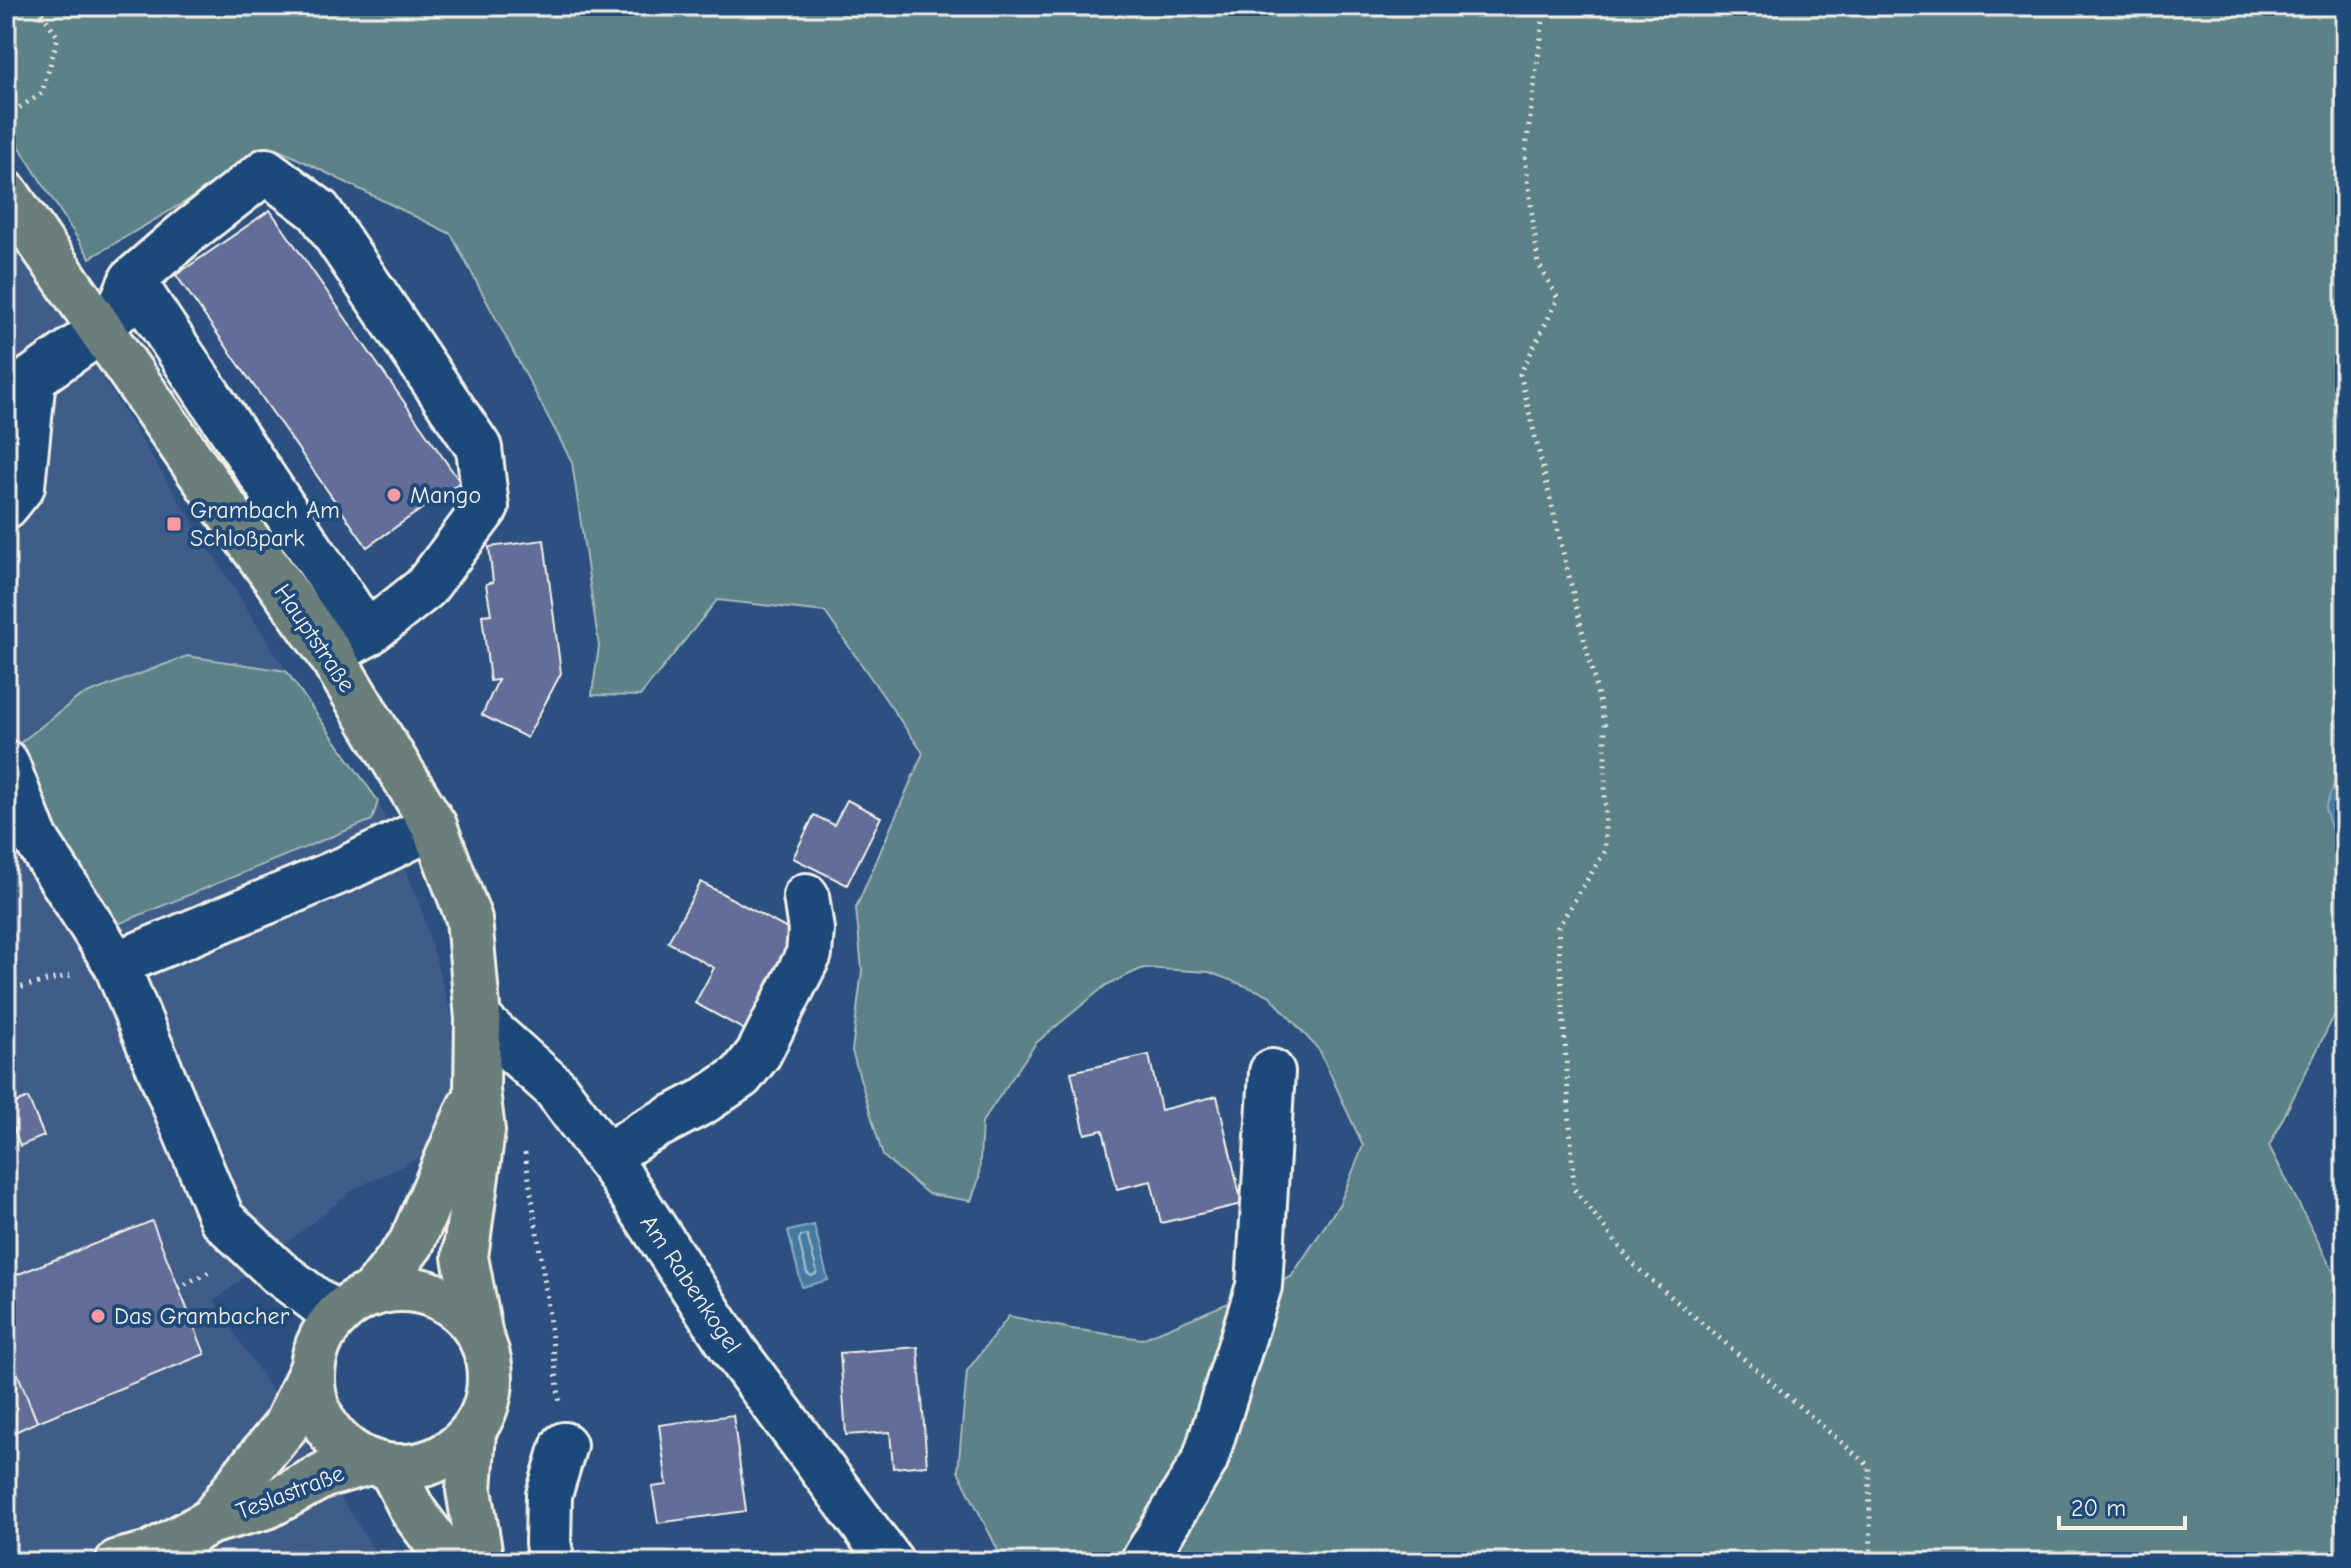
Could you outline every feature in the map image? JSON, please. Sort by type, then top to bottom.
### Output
[{"type":"main road","name":"Hauptstraße","points":[[6,193],[330,654],[434,826],[469,919],[478,1019],[477,1090],[482,1131],[465,1257],[480,1336],[489,1360],[491,1385],[485,1410],[473,1432],[458,1448],[419,1466],[380,1465],[353,1453],[335,1438],[321,1417],[313,1394],[312,1369],[320,1340],[411,1244],[477,1090]]},
{"type":"main road","name":"Hauptstraße","points":[[355,1305],[396,1289],[421,1291],[445,1300],[465,1315],[480,1336]]},
{"type":"main road","name":"Teslastraße","points":[[211,1521],[285,1427],[312,1369]]},
{"type":"main road","name":"Hauptstraße","points":[[473,1432],[469,1490],[481,1562]]},
{"type":"main road","name":"Hauptstraße","points":[[380,1465],[451,1562]]},
{"type":"main road","name":"Teslastraße","points":[[118,1562],[150,1554],[211,1521],[267,1506],[324,1475],[380,1465]]},
{"type":"street","points":[[6,506],[22,486],[19,380],[83,343],[119,310],[132,280],[266,171],[319,211],[479,448],[486,507],[425,588],[367,634],[330,654]]},
{"type":"street","points":[[132,280],[367,634]]},
{"type":"street","points":[[6,763],[34,836],[116,964],[222,1219],[278,1272],[355,1305]]},
{"type":"street","points":[[116,964],[319,880],[434,826]]},
{"type":"street","points":[[606,1157],[643,1133],[704,1101],[741,1076],[759,1053],[809,954],[811,930],[806,896]]},
{"type":"street","name":"Am Rabenkogel","points":[[478,1019],[555,1088],[606,1157],[735,1352],[891,1562]]},
{"type":"street","points":[[1143,1562],[1205,1460],[1259,1286],[1272,1072]]},
{"type":"street","points":[[552,1562],[548,1543],[549,1495],[564,1445]]},
{"type":"path","points":[[6,116],[42,93],[58,37],[37,6]]},
{"type":"path","points":[[1545,6],[1525,155],[1538,263],[1558,299],[1520,374],[1605,725],[1605,851],[1558,927],[1574,1189],[1634,1265],[1869,1466],[1871,1562]]},
{"type":"path","points":[[6,991],[116,964]]},
{"type":"path","points":[[523,1142],[546,1291],[564,1445]]},
{"type":"shaded area","points":[[6,224],[286,671],[378,801],[421,908],[462,1053],[448,1144],[354,1189],[214,1301],[382,1562],[6,1562]]},
{"type":"green space","points":[[6,6],[2345,6],[2345,994],[2269,1146],[2345,1294],[2345,1562],[1004,1562],[958,1471],[967,1371],[1009,1316],[1142,1339],[1291,1277],[1340,1203],[1363,1146],[1320,1051],[1269,995],[1209,972],[1143,968],[1106,985],[1036,1043],[982,1122],[979,1179],[971,1201],[928,1194],[883,1156],[852,1051],[862,970],[856,908],[923,753],[825,612],[717,600],[640,696],[592,695],[599,646],[572,462],[451,234],[276,148],[90,258],[6,122]]},
{"type":"green space","points":[[187,656],[286,671],[378,801],[372,820],[113,926],[54,836],[20,743],[79,697]]},
{"type":"water","points":[[2345,706],[2345,843],[2335,839],[2325,809],[2342,762],[2335,711]]},
{"type":"water","points":[[814,1225],[828,1280],[802,1287],[788,1231]]},
{"type":"building","points":[[270,210],[460,482],[367,547],[176,275]]},
{"type":"building","points":[[544,540],[561,673],[527,738],[482,715],[498,680],[490,681],[482,615],[491,614],[486,584],[493,582],[489,547]]},
{"type":"building","points":[[847,800],[881,817],[847,885],[793,858],[814,815],[834,825]]},
{"type":"building","points":[[701,882],[802,937],[750,1033],[695,1003],[714,968],[668,942]]},
{"type":"building","points":[[1149,1055],[1161,1110],[1217,1096],[1242,1204],[1161,1223],[1151,1181],[1117,1189],[1103,1130],[1085,1134],[1071,1072]]},
{"type":"building","points":[[28,1098],[44,1136],[20,1146],[6,1107]]},
{"type":"building","name":"Das Grambacher","points":[[152,1221],[205,1354],[37,1422],[6,1345],[6,1279]]},
{"type":"building","points":[[6,1345],[37,1422],[6,1436]]},
{"type":"building","points":[[918,1347],[927,1465],[893,1468],[890,1432],[846,1435],[840,1353]]},
{"type":"building","points":[[733,1415],[746,1511],[658,1523],[652,1487],[667,1485],[659,1425]]},
{"type":"place","name":"Mango","points":[[394,495]]},
{"type":"place","name":"Grambach Am Schloßpark","points":[[174,524]]},
{"type":"place","name":"Das Grambacher","points":[[98,1316]]}]
